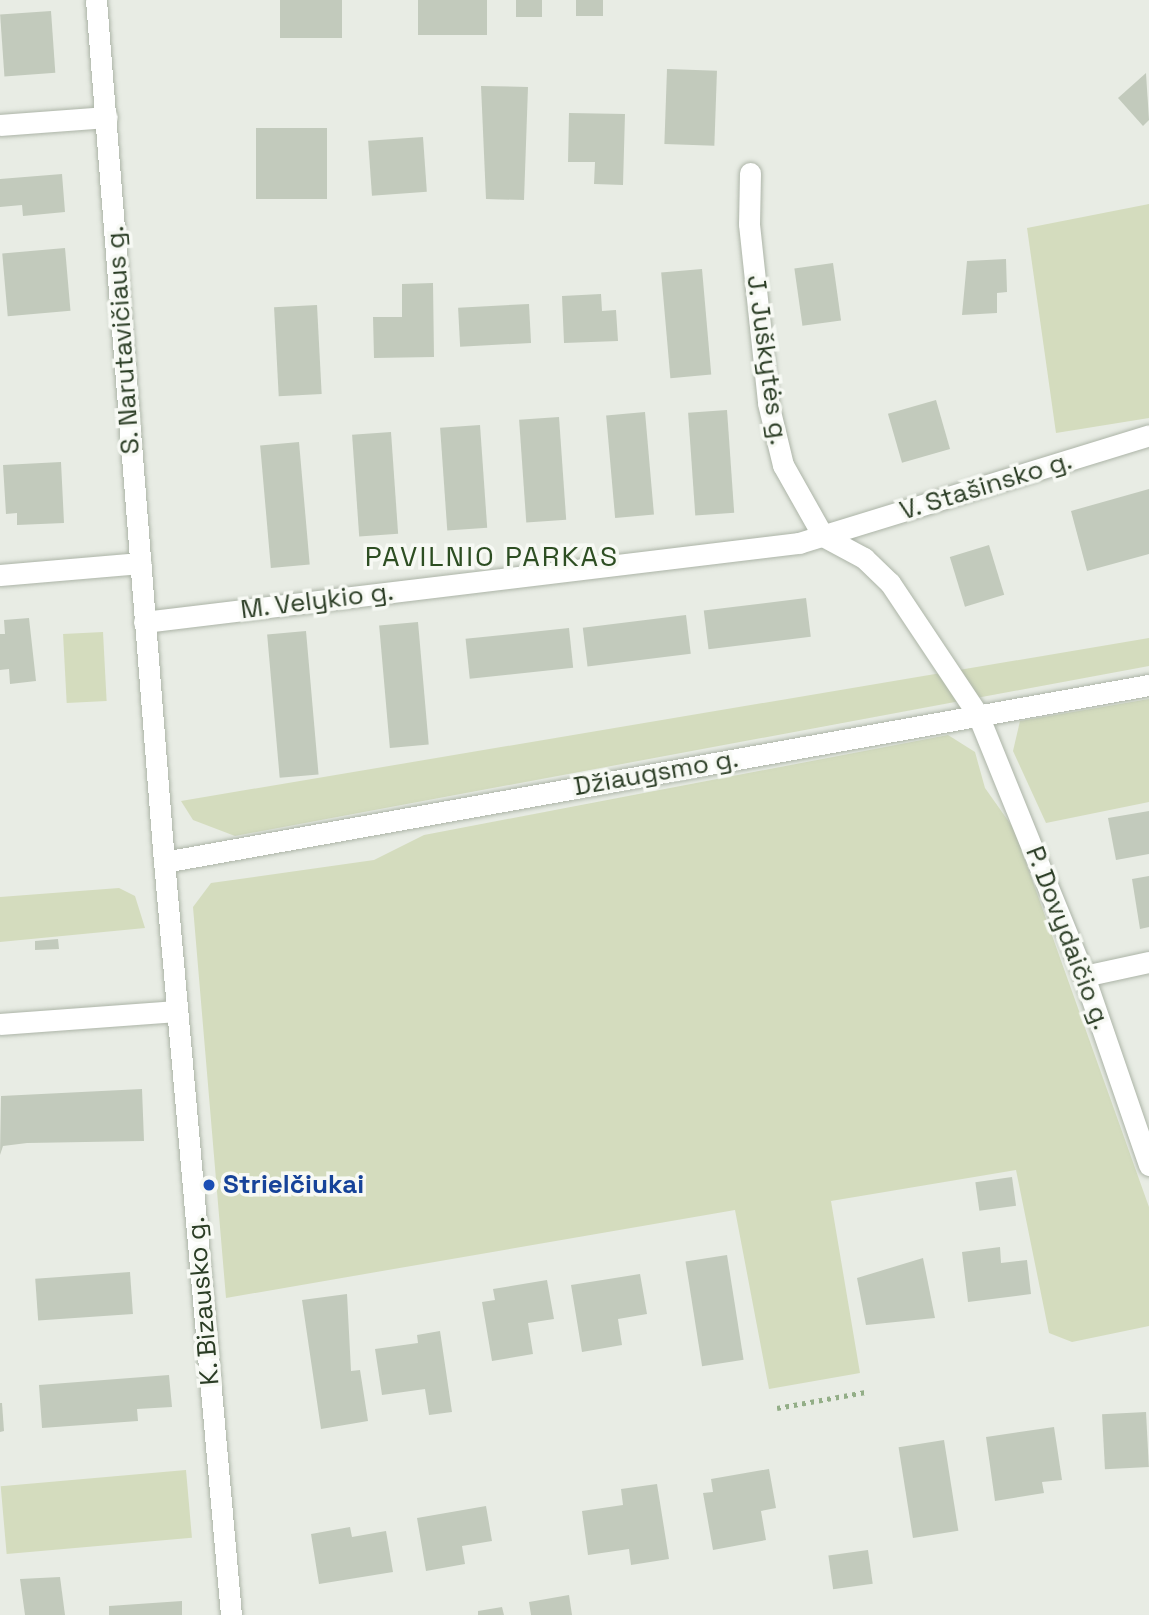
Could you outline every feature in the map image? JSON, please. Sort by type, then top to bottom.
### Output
[{"type":"street","name":"S. Narutavičiaus g.","points":[[96,0],[164,862]]},
{"type":"street","points":[[0,125],[107,117]]},
{"type":"street","name":"J. Juškytės g.","points":[[750,173],[749,224],[768,403],[783,466],[823,536]]},
{"type":"street","name":"V. Stašinsko g.","points":[[823,536],[1149,435]]},
{"type":"street","name":"M. Velykio g.","points":[[144,622],[675,560],[823,536]]},
{"type":"street","name":"P. Dovydaičio g.","points":[[823,536],[864,558],[890,583],[978,715],[1084,976],[1149,1165]]},
{"type":"street","points":[[0,575],[140,563]]},
{"type":"street","name":"Džiaugsmo g.","points":[[164,862],[1149,685]]},
{"type":"street","name":"K. Bizausko g.","points":[[164,862],[231,1615]]},
{"type":"street","points":[[1084,976],[1149,962]]},
{"type":"street","points":[[0,1024],[177,1011]]},
{"type":"path","points":[[777,1408],[866,1392]]},
{"type":"green space","points":[[1149,204],[1149,418],[1056,433],[1027,228]]},
{"type":"green space","points":[[103,632],[107,701],[67,703],[63,634]]},
{"type":"green space","points":[[1149,638],[1149,666],[235,836],[193,820],[181,801]]},
{"type":"green space","points":[[1149,699],[1149,802],[1046,823],[1013,751],[1020,721]]},
{"type":"green space","points":[[948,735],[975,752],[985,788],[1014,829],[1149,1207],[1149,1326],[1072,1342],[1049,1333],[1016,1170],[831,1201],[860,1373],[769,1389],[735,1210],[226,1298],[193,907],[211,883],[374,860],[424,835]]},
{"type":"green space","points":[[119,888],[135,896],[145,928],[0,942],[0,897]]},
{"type":"green space","points":[[186,1470],[192,1538],[7,1554],[1,1486]]},
{"type":"building","points":[[280,0],[342,0],[342,38],[280,38]]},
{"type":"building","points":[[418,0],[487,0],[487,35],[418,35]]},
{"type":"building","points":[[516,0],[542,0],[542,17],[516,17]]},
{"type":"building","points":[[576,0],[603,0],[603,16],[576,16]]},
{"type":"building","points":[[51,11],[55,73],[4,76],[0,15]]},
{"type":"building","points":[[667,69],[717,71],[714,146],[664,144]]},
{"type":"building","points":[[1146,73],[1149,120],[1143,126],[1118,98]]},
{"type":"building","points":[[481,86],[528,87],[524,200],[486,199]]},
{"type":"building","points":[[569,113],[625,114],[623,185],[594,184],[595,162],[568,162]]},
{"type":"building","points":[[256,128],[327,128],[327,199],[256,199]]},
{"type":"building","points":[[423,137],[427,192],[372,196],[368,141]]},
{"type":"building","points":[[62,174],[65,212],[23,216],[22,205],[0,207],[0,179]]},
{"type":"building","points":[[65,248],[70,311],[8,316],[2,253]]},
{"type":"building","points":[[1006,259],[1007,292],[997,293],[997,313],[962,315],[967,261]]},
{"type":"building","points":[[833,263],[841,320],[802,326],[794,268]]},
{"type":"building","points":[[702,269],[711,375],[670,378],[661,273]]},
{"type":"building","points":[[433,283],[434,357],[374,358],[373,317],[402,317],[402,284]]},
{"type":"building","points":[[601,294],[602,311],[616,310],[618,341],[564,343],[562,296]]},
{"type":"building","points":[[529,304],[531,343],[460,347],[458,308]]},
{"type":"building","points":[[317,305],[322,394],[279,396],[274,307]]},
{"type":"building","points":[[936,400],[950,449],[902,463],[888,414]]},
{"type":"building","points":[[727,410],[734,513],[695,515],[688,413]]},
{"type":"building","points":[[645,412],[654,515],[615,518],[606,415]]},
{"type":"building","points":[[559,417],[566,520],[526,523],[519,420]]},
{"type":"building","points":[[480,425],[487,528],[447,531],[440,428]]},
{"type":"building","points":[[391,432],[398,534],[359,536],[352,435]]},
{"type":"building","points":[[299,442],[310,565],[271,568],[260,445]]},
{"type":"building","points":[[61,462],[64,523],[17,525],[17,513],[6,514],[3,465]]},
{"type":"building","points":[[1149,489],[1149,554],[1087,571],[1071,511]]},
{"type":"building","points":[[989,545],[1004,595],[965,607],[950,557]]},
{"type":"building","points":[[806,598],[811,637],[709,649],[704,611]]},
{"type":"building","points":[[686,615],[691,654],[588,666],[583,628]]},
{"type":"building","points":[[29,618],[36,681],[10,684],[9,669],[0,670],[0,634],[5,634],[4,620]]},
{"type":"building","points":[[418,622],[429,745],[390,748],[379,625]]},
{"type":"building","points":[[569,628],[573,668],[470,679],[466,639]]},
{"type":"building","points":[[306,631],[319,774],[280,778],[267,634]]},
{"type":"building","points":[[1149,811],[1149,854],[1116,860],[1108,818]]},
{"type":"building","points":[[1149,876],[1149,927],[1140,929],[1132,879]]},
{"type":"building","points":[[58,939],[59,949],[35,950],[35,941]]},
{"type":"building","points":[[142,1089],[144,1141],[27,1143],[3,1146],[0,1155],[1,1096]]},
{"type":"building","points":[[1012,1177],[1016,1206],[979,1211],[975,1182]]},
{"type":"building","points":[[1000,1247],[1001,1263],[1027,1260],[1031,1294],[968,1302],[962,1252]]},
{"type":"building","points":[[727,1255],[744,1360],[702,1366],[686,1262]]},
{"type":"building","points":[[923,1258],[935,1318],[866,1325],[857,1278]]},
{"type":"building","points":[[130,1272],[133,1314],[38,1321],[35,1279]]},
{"type":"building","points":[[640,1274],[647,1314],[618,1319],[622,1345],[582,1352],[571,1285]]},
{"type":"building","points":[[547,1280],[554,1319],[528,1323],[533,1354],[492,1361],[482,1302],[495,1300],[493,1289]]},
{"type":"building","points":[[347,1294],[351,1371],[360,1370],[368,1421],[321,1429],[302,1300]]},
{"type":"building","points":[[440,1331],[452,1412],[429,1415],[425,1389],[382,1395],[375,1349],[418,1343],[417,1335]]},
{"type":"building","points":[[169,1375],[172,1407],[137,1409],[138,1421],[42,1428],[39,1385]]},
{"type":"building","points":[[0,1403],[4,1431],[0,1432]]},
{"type":"building","points":[[1146,1412],[1149,1467],[1105,1469],[1102,1414]]},
{"type":"building","points":[[1054,1427],[1062,1480],[1042,1482],[1044,1493],[995,1501],[986,1437]]},
{"type":"building","points":[[944,1440],[958,1531],[913,1538],[899,1447]]},
{"type":"building","points":[[769,1469],[776,1508],[761,1511],[766,1540],[713,1550],[703,1493],[713,1492],[711,1479]]},
{"type":"building","points":[[657,1484],[669,1559],[631,1565],[629,1549],[588,1555],[582,1511],[623,1505],[621,1489]]},
{"type":"building","points":[[486,1506],[492,1541],[462,1546],[465,1564],[426,1571],[417,1518]]},
{"type":"building","points":[[350,1527],[352,1537],[386,1531],[393,1572],[319,1584],[311,1534]]},
{"type":"building","points":[[868,1550],[873,1584],[833,1589],[828,1556]]},
{"type":"building","points":[[60,1577],[65,1615],[25,1615],[20,1579]]},
{"type":"building","points":[[569,1595],[572,1615],[531,1615],[529,1602]]},
{"type":"building","points":[[182,1601],[182,1615],[109,1615],[109,1606]]},
{"type":"building","points":[[502,1607],[504,1615],[478,1615],[478,1611]]},
{"type":"place","name":"Strielčiukai","points":[[209,1185]]},
{"type":"district","name":"PAVILNIO PARKAS","points":[[492,556]]}]
